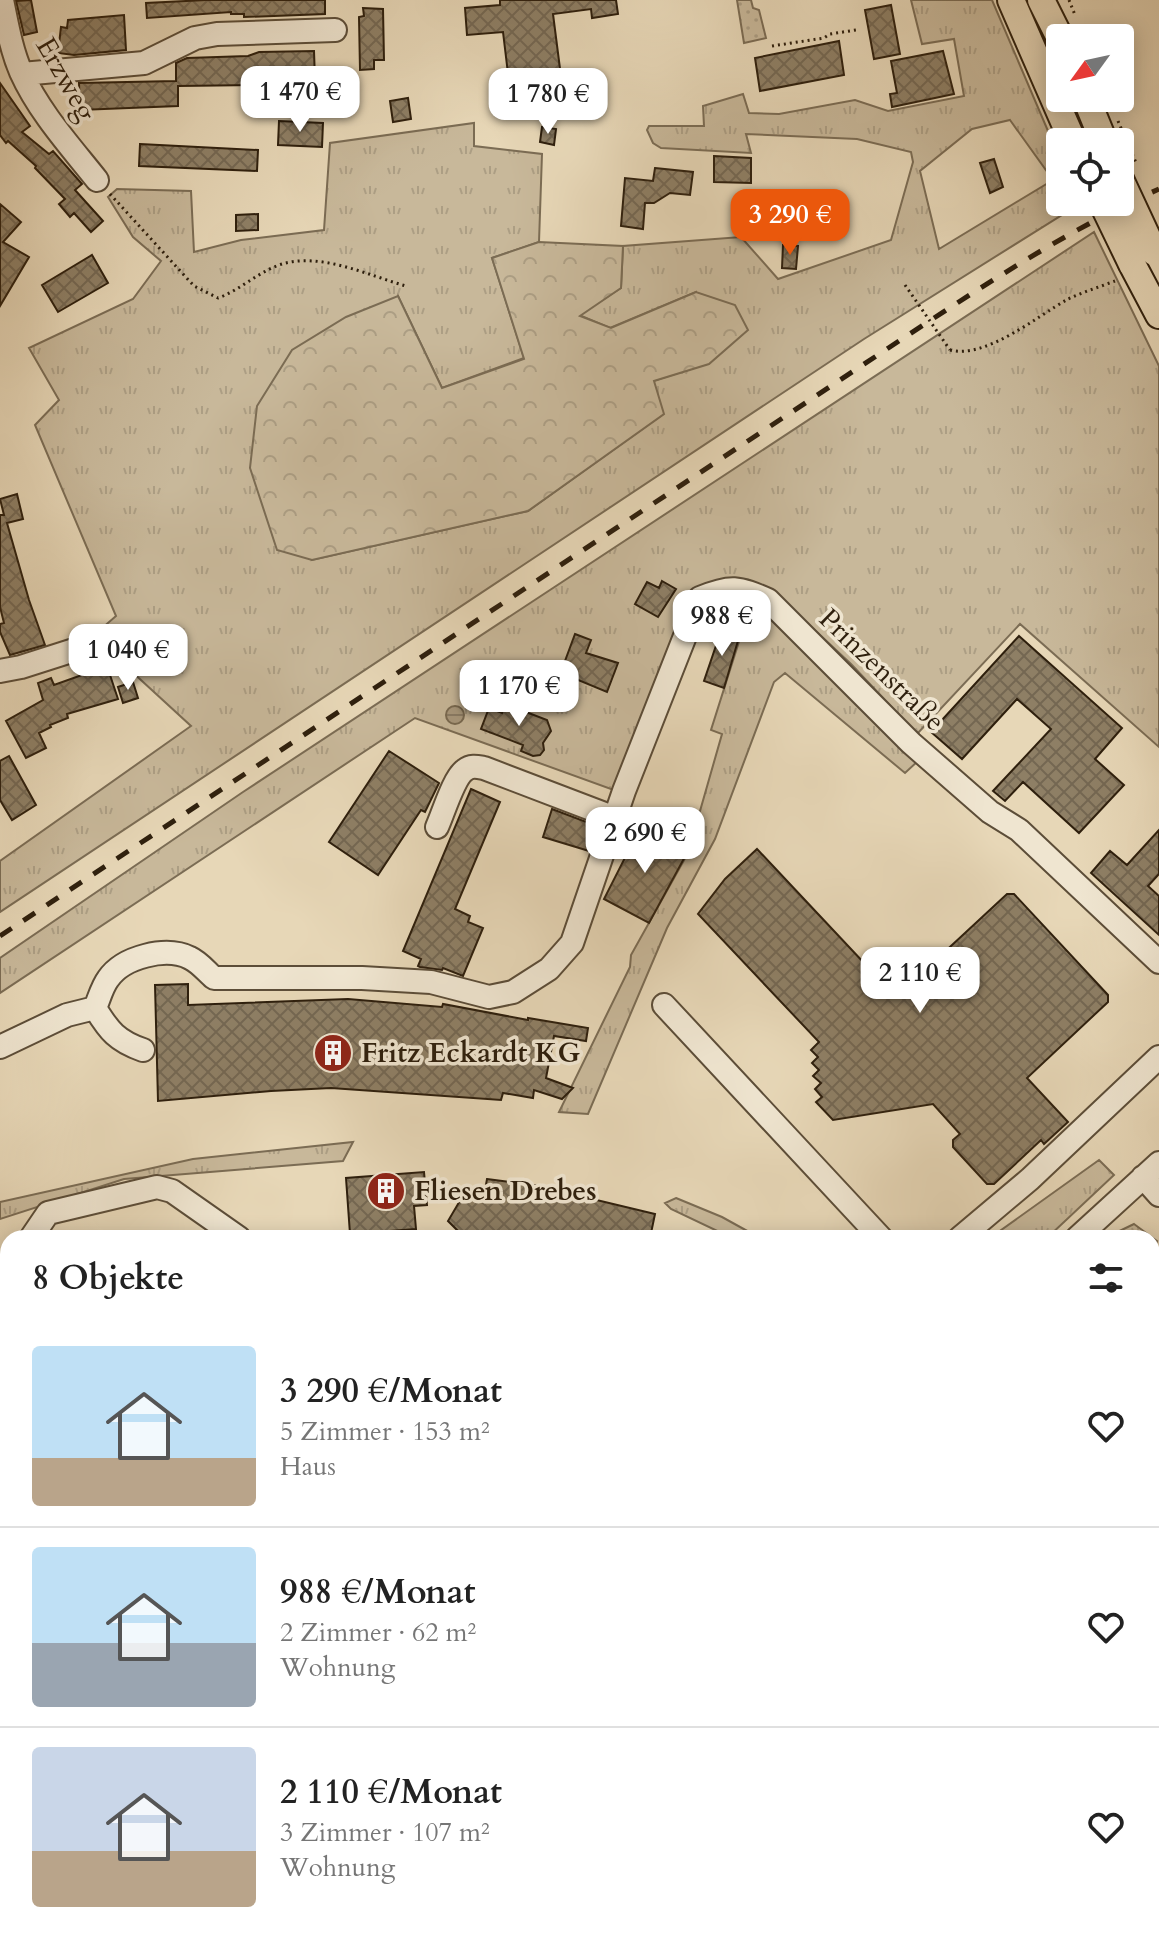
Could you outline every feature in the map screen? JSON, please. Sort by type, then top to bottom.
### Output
[{"type":"main road","points":[[1011,0],[1067,128]]},
{"type":"main road","points":[[1041,0],[1053,24]]},
{"type":"main road","points":[[1112,216],[1146,263]]},
{"type":"main road","points":[[1131,216],[1159,315]]},
{"type":"street","name":"Erzweg","points":[[2,0],[12,48],[22,74],[59,132],[97,180]]},
{"type":"street","points":[[22,74],[144,63],[195,38],[217,34],[335,30]]},
{"type":"street","name":"Prinzenstraße","points":[[95,1008],[108,978],[124,964],[152,955],[175,953],[192,958],[214,978],[362,978],[431,982],[489,997],[513,992],[549,969],[572,943],[675,656],[700,598],[717,591],[740,588],[768,600],[911,743],[990,812],[1019,830],[1159,962]]},
{"type":"street","points":[[0,671],[93,644]]},
{"type":"street","points":[[437,827],[459,778],[465,770],[474,766],[615,818]]},
{"type":"street","points":[[664,1005],[874,1230]]},
{"type":"street","points":[[0,1047],[67,1015],[95,1008],[123,1043],[143,1050]]},
{"type":"street","points":[[969,1230],[1030,1179],[1159,1057]]},
{"type":"street","points":[[1086,1230],[1151,1170],[1159,1195]]},
{"type":"street","points":[[36,1230],[48,1213],[157,1187],[172,1191],[228,1230]]},
{"type":"path","points":[[772,46],[856,30]]},
{"type":"path","points":[[97,180],[194,286],[218,298],[278,266],[302,260],[331,264],[406,286]]},
{"type":"path","points":[[905,285],[950,350],[959,352],[982,349],[1072,297],[1146,263]]},
{"type":"green space","points":[[737,0],[751,0],[753,8],[759,10],[766,38],[744,43]]},
{"type":"green space","points":[[911,0],[992,0],[1047,128],[1046,170],[1010,120],[972,129],[920,171],[939,249],[1046,184],[1046,216],[1060,216],[864,339],[0,912],[0,861],[191,726],[93,636],[116,616],[35,425],[59,400],[29,348],[133,299],[161,261],[133,237],[108,197],[117,189],[191,191],[194,252],[241,240],[324,230],[330,143],[474,123],[474,146],[542,154],[539,242],[492,258],[524,358],[442,388],[398,296],[312,560],[528,511],[663,414],[653,381],[709,363],[696,292],[610,328],[579,315],[621,288],[623,246],[741,237],[778,279],[891,240],[913,162],[911,152],[857,139],[746,134],[751,153],[661,148],[653,143],[647,130],[649,126],[704,126],[703,106],[743,94],[749,113],[779,114],[855,100],[888,111],[964,96],[954,39],[922,44]]},
{"type":"green space","points":[[1022,0],[1027,0],[1046,36],[1046,56]]},
{"type":"green space","points":[[1094,232],[1159,366],[1159,747],[1020,624],[917,734],[851,664],[774,592],[749,580],[727,578],[702,586],[622,793],[415,718],[0,993],[0,958],[243,792]]},
{"type":"green space","points":[[539,242],[623,246],[621,288],[580,316],[611,328],[696,292],[735,305],[748,330],[709,364],[654,381],[664,414],[528,511],[312,560],[277,550],[250,468],[257,406],[292,350],[346,317],[398,296],[442,388],[524,359],[492,258]]},
{"type":"green space","points":[[731,598],[759,605],[919,760],[905,773],[785,673],[774,682],[715,839],[667,928],[588,1114],[559,1112],[630,967],[631,955],[688,853],[722,734],[711,730],[742,632],[702,618],[707,606]]},
{"type":"green space","points":[[353,1142],[343,1161],[124,1179],[0,1219],[0,1202],[193,1159]]},
{"type":"green space","points":[[1099,1160],[1114,1175],[1056,1230],[1001,1230]]},
{"type":"green space","points":[[676,1198],[746,1230],[715,1230],[671,1209],[665,1203]]},
{"type":"green space","points":[[1134,1224],[1142,1230],[1122,1230]]},
{"type":"shaded area","points":[[451,706],[459,706],[464,715],[462,722],[451,724],[446,719],[446,711]]},
{"type":"building","points":[[31,0],[37,32],[24,35],[16,1]]},
{"type":"building","points":[[325,0],[325,14],[244,17],[244,14],[231,12],[147,18],[146,3]]},
{"type":"building","points":[[500,0],[616,0],[618,14],[592,18],[591,9],[553,14],[564,100],[512,107],[503,32],[467,35],[465,8],[500,5]]},
{"type":"building","points":[[891,5],[900,54],[874,59],[865,10]]},
{"type":"building","points":[[363,8],[383,9],[384,60],[374,60],[374,69],[360,70],[359,17],[364,16]]},
{"type":"building","points":[[124,15],[126,50],[74,55],[58,53],[61,27],[67,28],[68,20]]},
{"type":"building","points":[[839,41],[844,75],[760,91],[755,58]]},
{"type":"building","points":[[314,51],[315,80],[259,81],[259,85],[178,86],[178,106],[80,110],[79,83],[176,81],[176,63],[187,58]]},
{"type":"building","points":[[943,51],[954,94],[892,107],[890,94],[897,93],[891,61]]},
{"type":"building","points":[[0,83],[30,126],[22,132],[49,154],[53,151],[82,184],[75,190],[103,221],[91,232],[74,213],[70,217],[59,204],[65,199],[36,166],[0,135]]},
{"type":"building","points":[[408,98],[411,119],[393,122],[390,101]]},
{"type":"building","points":[[279,121],[323,123],[322,147],[278,145]]},
{"type":"building","points":[[542,127],[556,129],[554,145],[540,142]]},
{"type":"building","points":[[140,144],[258,150],[257,171],[139,166]]},
{"type":"building","points":[[714,156],[751,158],[751,183],[714,182]]},
{"type":"building","points":[[994,159],[1003,187],[990,193],[980,163]]},
{"type":"building","points":[[655,168],[693,172],[690,195],[670,193],[654,203],[645,203],[643,229],[621,226],[625,178],[653,181]]},
{"type":"building","points":[[0,204],[21,222],[3,242],[29,257],[0,306]]},
{"type":"building","points":[[258,214],[258,230],[236,231],[236,215]]},
{"type":"building","points":[[783,245],[798,246],[796,269],[782,268]]},
{"type":"building","points":[[92,255],[108,283],[58,312],[42,285]]},
{"type":"building","points":[[17,494],[23,519],[7,523],[45,645],[10,655],[0,632],[0,624],[4,623],[0,607],[0,515],[4,515],[0,499]]},
{"type":"building","points":[[662,581],[676,589],[658,617],[635,604],[647,582],[659,588]]},
{"type":"building","points":[[722,628],[740,634],[724,688],[704,681]]},
{"type":"building","points":[[575,634],[591,640],[586,653],[618,663],[607,692],[576,679],[570,694],[555,688]]},
{"type":"building","points":[[1019,636],[1122,728],[1095,759],[1124,785],[1079,833],[1023,782],[1005,801],[993,791],[1051,729],[1017,699],[962,759],[931,732]]},
{"type":"building","points":[[107,666],[118,699],[67,714],[68,718],[39,733],[46,748],[26,758],[6,721],[43,700],[38,683],[51,678],[54,685]]},
{"type":"building","points":[[133,682],[138,698],[123,703],[118,687]]},
{"type":"building","points":[[505,704],[547,720],[551,731],[540,755],[533,756],[521,751],[523,745],[481,729],[489,708],[502,713]]},
{"type":"building","points":[[389,751],[439,783],[425,812],[421,810],[378,875],[329,842]]},
{"type":"building","points":[[9,756],[36,805],[12,820],[0,800],[0,761]]},
{"type":"building","points":[[471,789],[500,802],[455,909],[470,916],[468,922],[483,928],[463,976],[443,968],[420,967],[421,959],[403,951]]},
{"type":"building","points":[[552,809],[597,826],[589,851],[543,837]]},
{"type":"building","points":[[640,828],[687,853],[649,923],[604,899]]},
{"type":"building","points":[[1159,830],[1159,874],[1148,886],[1159,896],[1159,935],[1091,873],[1110,851],[1127,865]]},
{"type":"building","points":[[757,849],[896,997],[1007,894],[1014,894],[1108,995],[1108,1002],[1027,1078],[1068,1122],[1044,1144],[1041,1140],[994,1184],[987,1184],[953,1147],[953,1140],[960,1134],[933,1104],[833,1120],[816,1102],[822,1097],[815,1089],[821,1083],[813,1076],[819,1070],[812,1063],[818,1057],[811,1050],[819,1042],[698,914],[725,879]]},
{"type":"building","name":"Fritz Eckardt KG","points":[[188,984],[188,1005],[348,999],[442,1007],[443,1004],[588,1028],[586,1041],[554,1036],[546,1078],[573,1088],[562,1099],[534,1090],[533,1098],[503,1093],[501,1100],[331,1088],[158,1101],[155,985]]},
{"type":"building","name":"Fliesen Drebes","points":[[424,1172],[427,1205],[414,1206],[416,1229],[350,1230],[346,1178]]},
{"type":"building","points":[[487,1179],[534,1185],[655,1214],[652,1230],[457,1230],[448,1221],[468,1187],[485,1190]]},
{"type":"railway","points":[[0,936],[969,295],[1062,239],[1159,189]]},
{"type":"place","name":"Fritz Eckardt KG","points":[[333,1053]]},
{"type":"place","name":"Fliesen Drebes","points":[[386,1191]]}]
